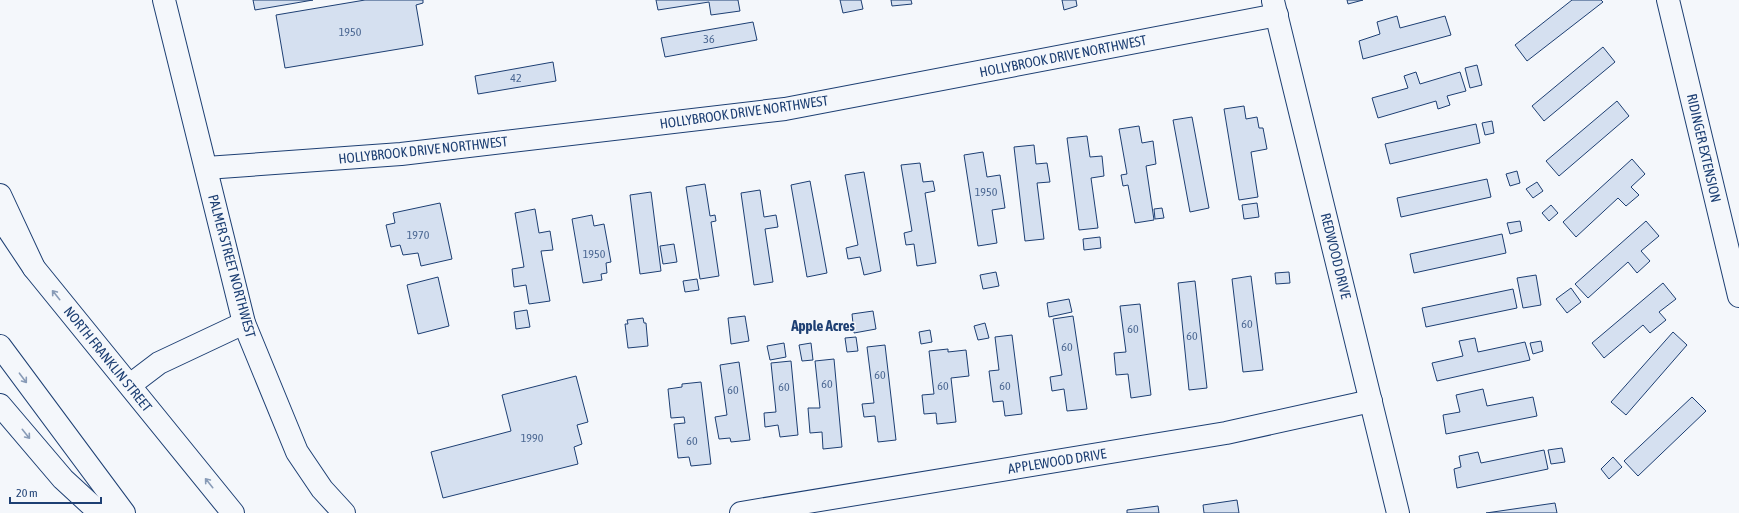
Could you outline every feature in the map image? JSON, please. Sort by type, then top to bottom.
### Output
[{"type":"main road","name":"PALMER STREET NORTHWEST","points":[[164,0],[244,323],[297,452],[322,489],[344,513]]},
{"type":"main road","name":"RIDINGER EXTENSION","points":[[1668,0],[1739,296]]},
{"type":"main road","name":"HOLLYBROOK DRIVE NORTHWEST","points":[[206,168],[401,154],[785,109],[1275,7]]},
{"type":"main road","name":"REDWOOD DRIVE","points":[[1275,7],[1398,513]]},
{"type":"main road","name":"NORTH FRANKLIN STREET","points":[[0,195],[34,268],[233,513]]},
{"type":"main road","points":[[0,216],[34,268]]},
{"type":"main road","points":[[130,385],[159,363],[244,323]]},
{"type":"main road","points":[[0,346],[124,513]]},
{"type":"main road","name":"APPLEWOOD DRIVE","points":[[741,513],[1226,433],[1371,400]]},
{"type":"main road","points":[[0,405],[63,479],[100,513]]},
{"type":"building","points":[[253,0],[313,0],[255,10]]},
{"type":"building","points":[[365,0],[423,0],[423,3],[416,5],[423,45],[285,68],[276,15]]},
{"type":"building","points":[[656,0],[738,0],[740,11],[711,15],[709,2],[658,10]]},
{"type":"building","points":[[840,0],[861,0],[863,9],[843,13]]},
{"type":"building","points":[[891,0],[911,0],[912,4],[892,6]]},
{"type":"building","points":[[1062,0],[1076,0],[1077,6],[1064,10]]},
{"type":"building","points":[[1347,0],[1363,0],[1348,4]]},
{"type":"building","points":[[1572,0],[1601,0],[1603,2],[1527,61],[1515,45]]},
{"type":"building","points":[[1397,16],[1400,28],[1445,16],[1451,35],[1363,59],[1359,41],[1380,34],[1377,22]]},
{"type":"building","points":[[753,22],[757,40],[665,57],[661,38]]},
{"type":"building","points":[[1603,47],[1615,62],[1544,121],[1532,106]]},
{"type":"building","points":[[553,62],[556,81],[478,94],[475,76]]},
{"type":"building","points":[[1477,65],[1482,85],[1470,88],[1465,68]]},
{"type":"building","points":[[1416,72],[1420,84],[1460,72],[1466,91],[1447,96],[1450,105],[1438,109],[1436,101],[1378,118],[1372,98],[1408,88],[1404,76]]},
{"type":"building","points":[[1617,101],[1629,116],[1559,176],[1546,161]]},
{"type":"building","points":[[1244,106],[1246,119],[1257,117],[1259,128],[1263,128],[1267,149],[1251,152],[1258,197],[1239,200],[1224,109]]},
{"type":"building","points":[[1192,117],[1209,208],[1190,212],[1173,120]]},
{"type":"building","points":[[1492,121],[1494,133],[1485,135],[1482,123]]},
{"type":"building","points":[[1476,124],[1480,143],[1390,164],[1385,144]]},
{"type":"building","points":[[1139,126],[1142,143],[1153,141],[1156,164],[1146,166],[1154,220],[1135,223],[1128,185],[1123,186],[1121,175],[1127,174],[1119,129]]},
{"type":"building","points":[[1087,136],[1090,157],[1102,156],[1104,176],[1091,178],[1098,228],[1079,230],[1067,138]]},
{"type":"building","points":[[1034,145],[1036,164],[1047,163],[1050,182],[1037,183],[1044,239],[1025,241],[1014,147]]},
{"type":"building","points":[[983,152],[987,177],[1000,175],[1005,208],[992,210],[997,243],[978,246],[964,155]]},
{"type":"building","points":[[1632,159],[1645,174],[1631,187],[1639,195],[1626,206],[1618,198],[1576,237],[1563,222]]},
{"type":"building","points":[[920,163],[923,182],[933,181],[935,191],[925,193],[936,263],[917,266],[914,244],[906,245],[904,233],[912,231],[901,165]]},
{"type":"building","points":[[1517,171],[1520,183],[1510,186],[1506,174]]},
{"type":"building","points":[[864,172],[881,271],[864,275],[860,257],[848,259],[846,248],[858,245],[845,175]]},
{"type":"building","points":[[1487,179],[1491,197],[1401,217],[1397,198]]},
{"type":"building","points":[[810,181],[827,273],[807,277],[791,185]]},
{"type":"building","points":[[1537,182],[1543,191],[1533,198],[1526,189]]},
{"type":"building","points":[[705,184],[710,216],[715,215],[716,221],[711,222],[719,276],[700,279],[686,187]]},
{"type":"building","points":[[760,190],[764,217],[776,215],[778,227],[765,229],[773,282],[754,285],[741,193]]},
{"type":"building","points":[[651,192],[661,271],[640,274],[630,195]]},
{"type":"building","points":[[440,203],[452,259],[421,266],[418,253],[403,255],[400,245],[391,247],[386,225],[395,223],[393,213]]},
{"type":"building","points":[[1257,203],[1259,217],[1244,219],[1242,205]]},
{"type":"building","points":[[1551,205],[1558,213],[1549,221],[1542,213]]},
{"type":"building","points":[[1162,208],[1164,218],[1155,219],[1154,209]]},
{"type":"building","points":[[535,209],[539,233],[550,231],[553,250],[541,251],[550,301],[529,304],[526,285],[514,287],[512,269],[524,267],[515,213]]},
{"type":"building","points":[[592,215],[594,226],[604,224],[611,262],[606,263],[607,273],[601,274],[602,280],[583,283],[572,219]]},
{"type":"building","points":[[1520,221],[1522,231],[1510,234],[1507,223]]},
{"type":"building","points":[[1646,221],[1659,236],[1641,251],[1650,261],[1637,273],[1628,262],[1588,298],[1575,284]]},
{"type":"building","points":[[1502,234],[1506,253],[1414,273],[1410,254]]},
{"type":"building","points":[[1100,237],[1101,248],[1084,250],[1083,239]]},
{"type":"building","points":[[674,244],[677,262],[663,264],[660,246]]},
{"type":"building","points":[[996,272],[999,286],[983,289],[980,275]]},
{"type":"building","points":[[1289,272],[1290,283],[1276,284],[1275,273]]},
{"type":"building","points":[[1536,275],[1541,305],[1523,308],[1517,278]]},
{"type":"building","points":[[1251,276],[1263,370],[1243,372],[1232,279]]},
{"type":"building","points":[[438,277],[449,326],[418,334],[407,285]]},
{"type":"building","points":[[697,279],[699,290],[685,292],[683,281]]},
{"type":"building","points":[[1195,281],[1207,388],[1189,390],[1178,283]]},
{"type":"building","points":[[1663,283],[1676,299],[1659,312],[1666,320],[1650,333],[1643,325],[1604,358],[1592,343]]},
{"type":"building","points":[[1571,288],[1581,302],[1567,313],[1556,299]]},
{"type":"building","points":[[1513,289],[1517,308],[1426,327],[1422,308]]},
{"type":"building","points":[[1069,299],[1072,312],[1049,317],[1047,303]]},
{"type":"building","points":[[1140,304],[1151,395],[1131,398],[1128,374],[1116,375],[1114,353],[1126,352],[1120,306]]},
{"type":"building","points":[[527,310],[530,327],[516,329],[514,312]]},
{"type":"building","points":[[873,311],[876,329],[854,333],[852,314]]},
{"type":"building","points":[[745,316],[749,341],[731,344],[728,318]]},
{"type":"building","points":[[1073,316],[1087,409],[1067,411],[1064,389],[1052,391],[1050,377],[1062,375],[1053,319]]},
{"type":"building","points":[[643,318],[644,323],[646,323],[648,346],[628,348],[625,324],[628,324],[627,320]]},
{"type":"building","points":[[985,323],[989,338],[978,340],[974,326]]},
{"type":"building","points":[[930,330],[932,342],[921,344],[919,332]]},
{"type":"building","points":[[1673,332],[1687,345],[1626,415],[1611,402]]},
{"type":"building","points":[[1012,335],[1022,414],[1005,416],[1003,401],[993,402],[989,371],[999,370],[995,337]]},
{"type":"building","points":[[856,337],[858,351],[847,352],[845,338]]},
{"type":"building","points":[[1475,338],[1478,352],[1525,342],[1530,360],[1437,381],[1432,363],[1463,356],[1459,341]]},
{"type":"building","points":[[1541,341],[1543,351],[1533,354],[1530,343]]},
{"type":"building","points":[[784,343],[786,357],[770,360],[767,346]]},
{"type":"building","points":[[811,343],[813,360],[802,361],[799,345]]},
{"type":"building","points":[[885,345],[896,440],[878,442],[875,416],[864,417],[862,404],[874,403],[867,347]]},
{"type":"building","points":[[948,349],[948,352],[966,350],[969,376],[951,378],[956,422],[937,424],[936,413],[924,414],[922,395],[934,394],[929,351]]},
{"type":"building","points":[[834,359],[842,447],[823,449],[822,432],[810,433],[808,408],[820,408],[815,361]]},
{"type":"building","points":[[791,361],[798,435],[780,437],[778,425],[765,427],[764,413],[776,412],[771,363]]},
{"type":"building","points":[[739,362],[750,440],[731,442],[730,438],[719,439],[715,417],[727,415],[720,365]]},
{"type":"building","points":[[576,376],[588,422],[577,425],[582,444],[574,447],[578,464],[443,498],[431,452],[511,431],[502,395]]},
{"type":"building","points":[[701,382],[711,464],[691,466],[689,457],[678,458],[674,424],[685,423],[684,417],[671,418],[668,389],[682,387],[682,384]]},
{"type":"building","points":[[1483,389],[1487,406],[1533,397],[1537,416],[1446,434],[1443,415],[1460,412],[1456,395]]},
{"type":"building","points":[[1692,397],[1706,411],[1638,476],[1624,461]]},
{"type":"building","points":[[1562,448],[1565,462],[1551,464],[1548,450]]},
{"type":"building","points":[[1544,450],[1548,469],[1457,488],[1454,469],[1461,467],[1459,456],[1478,452],[1481,463]]},
{"type":"building","points":[[1613,457],[1622,467],[1609,479],[1601,469]]},
{"type":"building","points":[[1237,500],[1239,513],[1204,513],[1203,505]]},
{"type":"building","points":[[1555,503],[1557,513],[1486,513]]},
{"type":"building","points":[[1158,506],[1159,513],[1127,513],[1127,510]]},
{"type":"district","name":"Apple Acres","points":[[823,325]]}]
